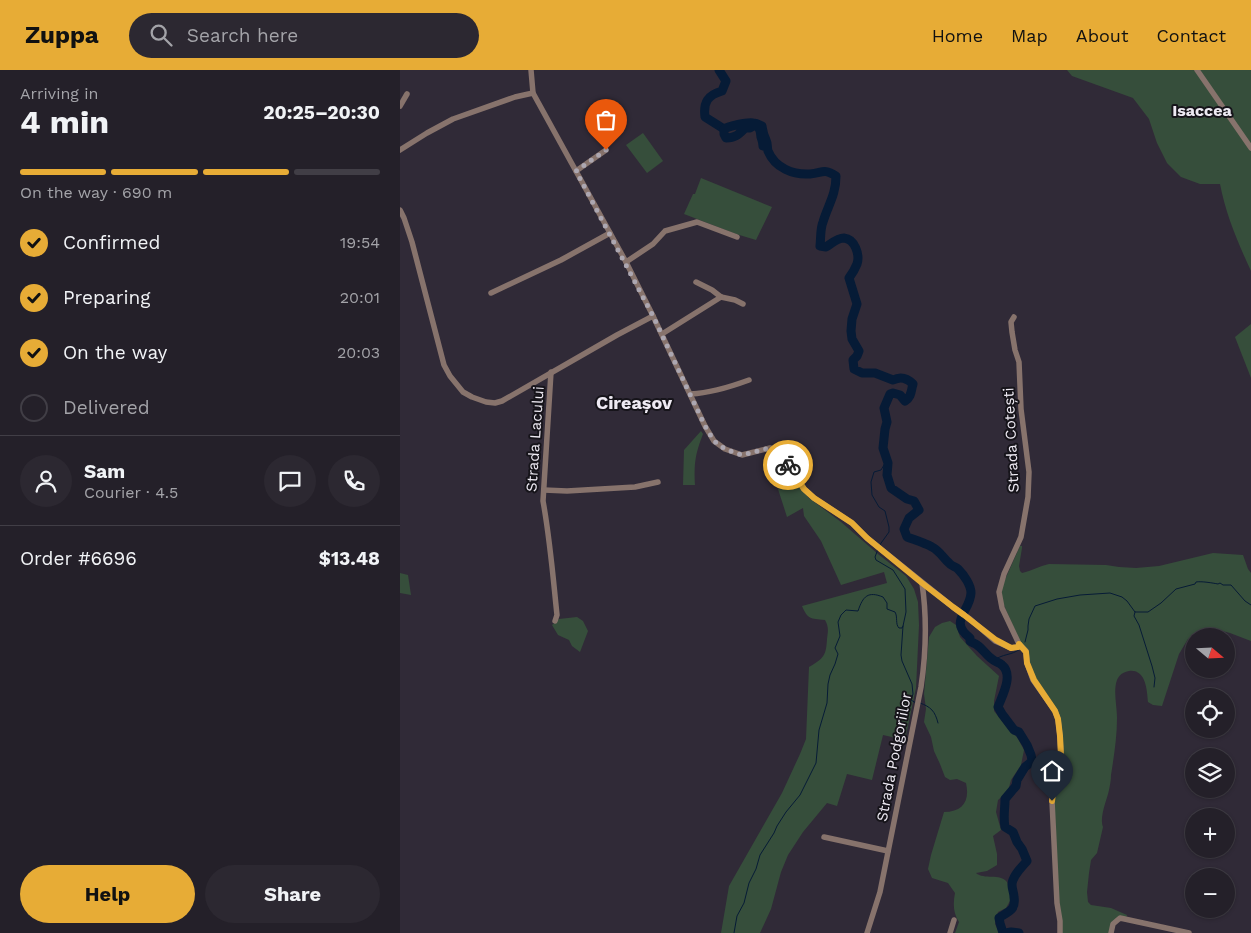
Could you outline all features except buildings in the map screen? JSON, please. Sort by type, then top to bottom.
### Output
[{"type":"street","points":[[531,70],[533,93],[626,262],[714,441],[725,449],[742,455],[770,448],[776,449],[804,489],[814,498],[852,523],[878,548],[996,640],[1011,648],[1018,647],[1019,644]]},
{"type":"street","points":[[1197,70],[1251,148]]},
{"type":"street","points":[[400,150],[453,119],[515,97],[533,93]]},
{"type":"street","points":[[400,105],[406,94]]},
{"type":"street","points":[[576,171],[606,150]]},
{"type":"street","name":"Strada Lacului","points":[[400,210],[412,242],[444,365],[463,392],[486,402],[495,403],[502,401],[551,372]]},
{"type":"street","points":[[626,262],[653,244],[665,231],[697,222],[737,237]]},
{"type":"street","points":[[491,293],[561,260],[610,233]]},
{"type":"street","points":[[696,282],[721,297],[743,304]]},
{"type":"street","points":[[662,334],[721,297]]},
{"type":"street","points":[[551,372],[653,316]]},
{"type":"street","name":"Strada Cotești","points":[[1014,317],[1011,325],[1015,350],[1020,362],[1021,410],[1029,472],[1026,516],[1021,537],[998,592],[1002,608],[1019,644],[1026,652],[1027,663],[1034,680],[1055,711],[1058,719],[1061,756],[1052,801],[1060,933]]},
{"type":"street","name":"Strada Lacului","points":[[551,372],[543,501],[557,616],[555,621]]},
{"type":"street","points":[[691,394],[728,388],[749,380]]},
{"type":"street","points":[[544,490],[567,491],[634,487],[658,482]]},
{"type":"street","name":"Strada Podgoriilor","points":[[867,933],[880,892],[919,701],[923,671],[925,613],[922,583]]},
{"type":"street","points":[[824,837],[888,851]]},
{"type":"street","points":[[1111,933],[1113,924],[1120,918],[1189,933]]},
{"type":"street","points":[[950,933],[954,920]]},
{"type":"green space","points":[[1067,70],[1251,70],[1251,271],[1233,229],[1220,184],[1200,184],[1181,177],[1167,163],[1157,143],[1149,119],[1133,98],[1072,76]]},
{"type":"green space","points":[[643,133],[663,161],[647,173],[626,145]]},
{"type":"green space","points":[[701,178],[772,207],[756,240],[684,214]]},
{"type":"green space","points":[[1251,324],[1251,378],[1235,337]]},
{"type":"green space","points":[[701,431],[703,434],[696,459],[695,485],[683,485],[684,450]]},
{"type":"green space","points":[[794,481],[809,498],[906,576],[914,589],[918,602],[919,625],[916,688],[905,740],[883,735],[872,780],[847,774],[837,806],[827,803],[803,832],[788,855],[781,872],[771,909],[760,933],[721,933],[729,886],[782,793],[806,739],[809,667],[821,659],[825,653],[828,629],[825,620],[810,618],[802,606],[887,583],[884,572],[841,585],[821,541],[804,516],[803,508],[787,517],[778,489]]},
{"type":"green space","points":[[1020,546],[1022,548],[1019,566],[1022,573],[1049,564],[1106,565],[1136,568],[1159,566],[1213,553],[1243,555],[1251,573],[1251,641],[1235,635],[1235,628],[1185,628],[1185,644],[1179,654],[1162,706],[1153,705],[1148,702],[1144,681],[1139,673],[1127,671],[1120,675],[1117,680],[1115,694],[1117,718],[1110,782],[1097,853],[1091,860],[1087,892],[1088,902],[1091,905],[1111,908],[1127,915],[1126,918],[1114,921],[1109,933],[1062,933],[1058,897],[1054,791],[1063,758],[1058,714],[1033,673],[1026,649],[1021,644],[1003,603],[1001,593],[1003,584]]},
{"type":"green space","points":[[400,573],[408,575],[411,595],[400,593]]},
{"type":"green space","points":[[577,617],[583,621],[588,631],[580,652],[572,646],[569,640],[558,635],[552,625],[559,619]]},
{"type":"green space","points":[[950,621],[956,625],[960,637],[999,676],[994,711],[1017,737],[1024,750],[1021,765],[1011,780],[1008,791],[998,800],[996,812],[1001,830],[993,836],[997,854],[997,865],[987,871],[976,873],[1004,879],[1007,882],[1011,899],[1006,908],[998,912],[995,924],[999,933],[955,933],[959,922],[954,908],[955,893],[948,883],[932,878],[928,869],[944,812],[960,808],[964,804],[967,795],[966,783],[957,779],[950,780],[945,777],[924,722],[926,709],[924,694],[929,637],[935,627]]},
{"type":"waterway","points":[[719,70],[726,81],[722,91],[710,97],[706,103],[705,117],[724,129]]},
{"type":"waterway","points":[[767,147],[763,146],[760,130],[755,125],[745,128],[737,135],[729,138],[726,138],[724,129],[747,123],[762,126],[768,151],[780,166],[791,172],[804,174],[825,172],[836,176],[833,194],[822,225],[820,246],[826,247],[844,238],[851,241],[856,248],[858,260],[849,278],[857,304],[852,319],[851,331],[852,339],[859,351],[853,360],[854,369],[862,373],[875,373],[893,380],[904,378],[913,384],[910,395],[905,401],[900,395],[893,393],[890,394],[884,408],[887,422],[883,448],[888,463],[887,475],[891,488],[907,499],[914,501],[919,510],[909,518],[904,529],[907,537],[935,549],[965,577],[971,593],[970,600],[960,621],[961,626],[970,638],[970,641],[1002,665],[1007,674],[1006,686],[998,707],[1014,730],[1019,732],[1027,745],[1032,760],[1025,767],[1017,780],[1016,786],[1005,799],[1005,827],[1013,832],[1027,861],[1017,872],[1012,882],[1014,894],[1013,908],[999,918],[1003,933]]},
{"type":"waterway","points":[[879,546],[889,532],[889,527],[885,511],[879,507],[872,495],[871,482],[874,472],[881,470],[887,460]]},
{"type":"waterway","points":[[878,549],[875,557],[876,560],[893,570],[905,589],[906,612],[901,655],[912,684],[913,694],[911,700],[916,703]]},
{"type":"waterway","points":[[1025,642],[1029,619],[1035,606],[1057,599],[1080,595],[1110,593],[1122,597],[1135,612],[1148,612],[1176,589],[1195,584],[1196,582],[1220,583],[1231,585],[1251,605]]},
{"type":"waterway","points":[[734,933],[737,916],[744,903],[749,883],[760,855],[786,812],[800,795],[816,763],[819,730],[827,703],[828,684],[838,654],[835,648],[840,636],[838,622],[841,615],[846,610],[858,611],[864,598],[870,595],[878,595],[883,597],[887,603],[887,609],[895,612],[899,628],[903,626]]},
{"type":"waterway","points":[[1135,612],[1134,616],[1139,625],[1152,666],[1155,678],[1154,687]]},
{"type":"waterway","points":[[993,661],[1020,649]]},
{"type":"waterway","points":[[920,703],[932,710],[938,723]]},
{"type":"waterway","points":[[1006,933],[1019,933]]},
{"type":"way so far","points":[[606,150],[576,171],[626,262],[705,426],[714,441],[725,449],[742,455],[774,448],[788,465]]},
{"type":"district","name":"Isaccea","points":[[1202,110]]},
{"type":"district","name":"Cireașov","points":[[634,403]]},
{"type":"route","points":[[788,465],[804,489],[814,498],[852,523],[867,538],[922,583],[996,640],[1011,648],[1018,647],[1019,644],[1026,652],[1027,663],[1034,680],[1055,711],[1058,719],[1061,756],[1052,801]]}]
